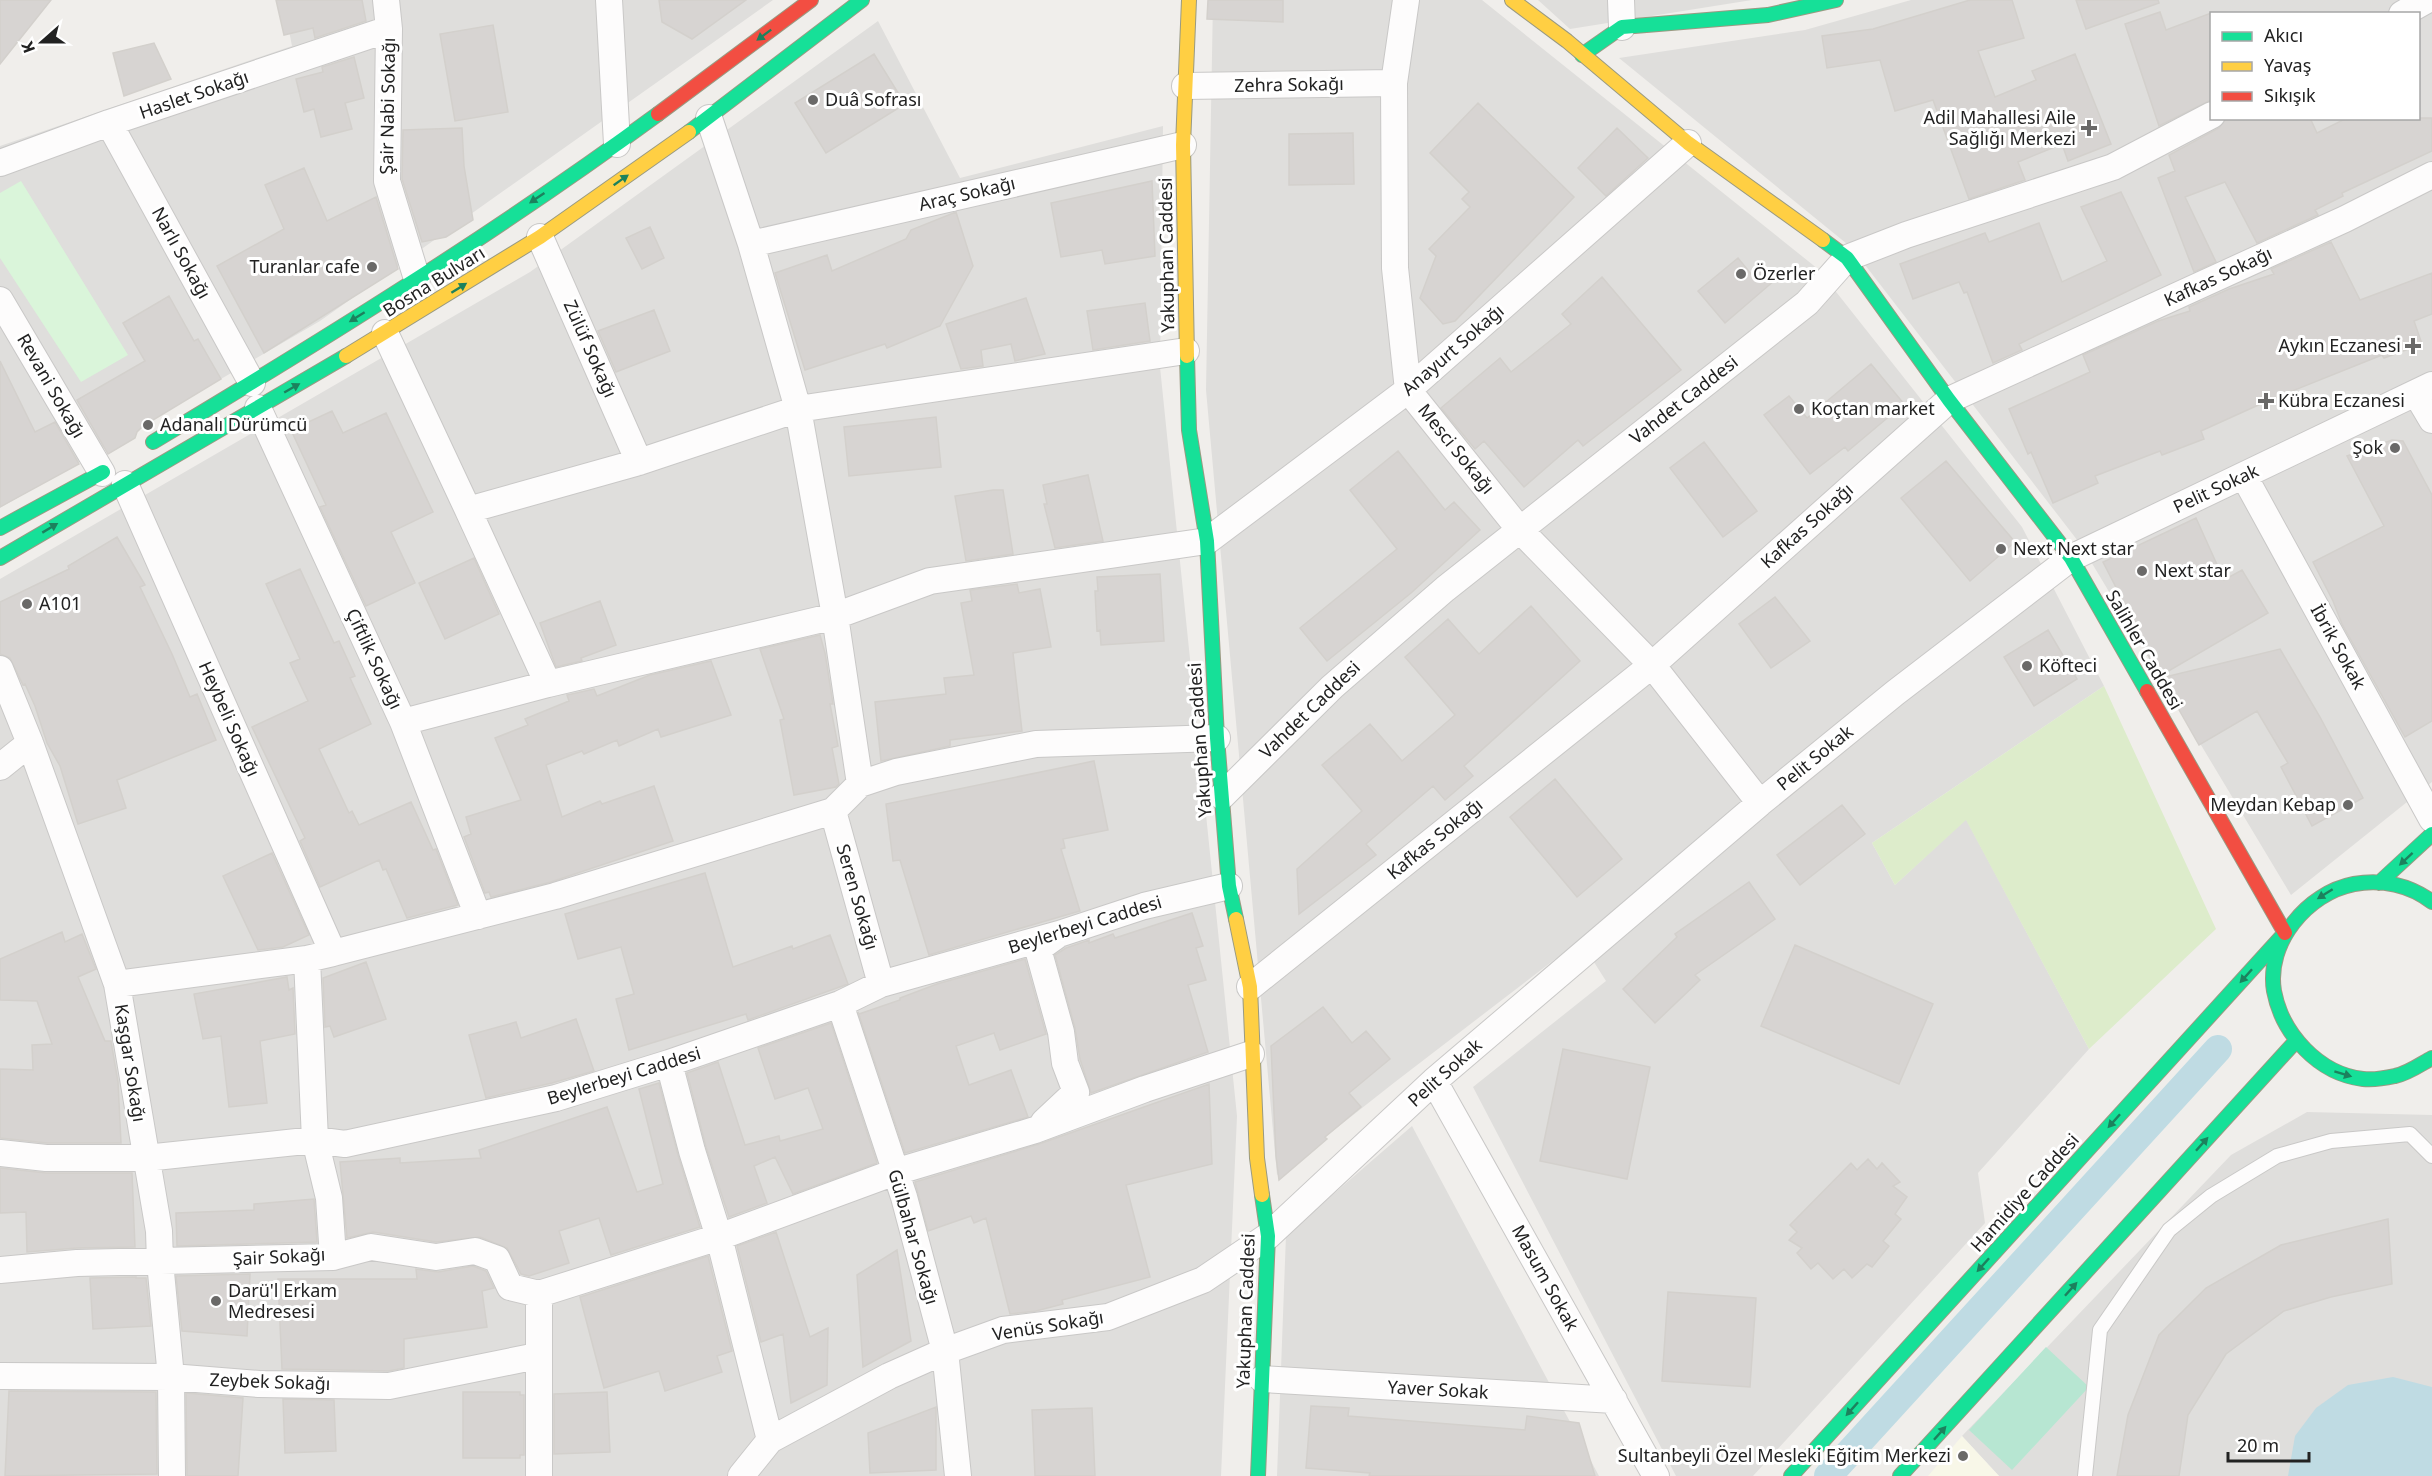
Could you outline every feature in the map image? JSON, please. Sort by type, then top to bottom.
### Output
[{"type":"street","name":"Şair Nabi Sokağı","points":[[386,0],[389,29],[387,181],[417,279]]},
{"type":"street","points":[[609,0],[617,144]]},
{"type":"street","name":"Bosna Bulvarı","points":[[142,449],[417,279],[617,144],[810,0]]},
{"type":"street","name":"Bosna Bulvarı","points":[[0,528],[258,408],[385,333],[540,237],[709,118],[862,0]]},
{"type":"street","name":"Yakuphan Caddesi","points":[[1189,0],[1183,145],[1189,430],[1207,541],[1217,738],[1228,886],[1250,987],[1257,1158],[1268,1236],[1258,1476]]},
{"type":"street","name":"Mesci Sokağı","points":[[1406,0],[1394,83],[1395,268],[1408,390],[1520,530],[1652,665],[1760,803]]},
{"type":"street","name":"Salihler Caddesi","points":[[1512,0],[1567,41],[1688,143],[1847,258],[1949,400],[2071,558],[2285,933]]},
{"type":"street","points":[[1621,0],[1622,27]]},
{"type":"street","points":[[2406,12],[2427,0]]},
{"type":"street","points":[[1582,55],[1622,27],[1768,15],[1824,1]]},
{"type":"street","name":"Haslet Sokağı","points":[[0,163],[109,123],[389,29]]},
{"type":"street","name":"Zehra Sokağı","points":[[1185,86],[1394,83]]},
{"type":"street","name":"Vahdet Caddesi","points":[[1222,795],[1332,687],[1445,589],[1807,303],[1847,258],[1906,235],[2113,167],[2210,116]]},
{"type":"street","points":[[709,118],[752,244],[798,409],[835,616],[860,784]]},
{"type":"street","name":"Narlı Sokağı","points":[[109,123],[252,383]]},
{"type":"street","name":"Anayurt Sokağı","points":[[1207,541],[1408,390],[1688,143]]},
{"type":"street","name":"Araç Sokağı","points":[[752,244],[1183,145]]},
{"type":"street","name":"Kafkas Sokağı","points":[[1250,987],[1652,665],[1949,400],[2335,224],[2432,176]]},
{"type":"street","name":"Zülüf Sokağı","points":[[540,237],[639,462]]},
{"type":"street","name":"Revani Sokağı","points":[[0,300],[113,475]]},
{"type":"street","points":[[385,333],[548,684]]},
{"type":"street","points":[[468,510],[639,462],[798,409],[1186,351]]},
{"type":"street","points":[[2424,389],[2432,420]]},
{"type":"street","name":"Pelit Sokak","points":[[1268,1236],[1434,1081],[1760,803],[1895,693],[2071,558],[2424,389]]},
{"type":"street","name":"Çiftlik Sokağı","points":[[258,408],[403,722],[478,916]]},
{"type":"street","name":"Bosna Bulvarı","points":[[0,558],[113,475]]},
{"type":"street","name":"Heybeli Sokağı","points":[[113,475],[333,953]]},
{"type":"street","name":"İbrik Sokak","points":[[2244,476],[2432,819]]},
{"type":"street","points":[[403,722],[548,684],[835,616],[930,581],[1207,541]]},
{"type":"street","name":"Kaşgar Sokağı","points":[[0,669],[30,743],[117,984],[159,1231],[171,1377],[172,1476]]},
{"type":"street","points":[[117,984],[307,959],[478,916],[608,880],[833,811],[860,784],[896,772],[1036,744],[1217,738]]},
{"type":"street","points":[[0,767],[30,743]]},
{"type":"street","name":"Seren Sokağı","points":[[833,811],[881,984]]},
{"type":"street","points":[[2379,883],[2432,834]]},
{"type":"street","points":[[2432,902],[2398,885],[2365,881],[2333,889],[2305,907],[2285,933],[2275,961],[2274,989],[2280,1018],[2295,1042],[2315,1062],[2340,1074],[2367,1079],[2395,1077],[2421,1067],[2432,1058]]},
{"type":"street","name":"Beylerbeyi Caddesi","points":[[0,1153],[46,1158],[146,1158],[315,1140],[345,1144],[556,1098],[669,1063],[840,1004],[881,984],[1059,934],[1144,906],[1228,886]]},
{"type":"street","name":"Hamidiye Caddesi","points":[[1791,1476],[2285,933]]},
{"type":"street","points":[[1035,1130],[1076,1092],[1065,1063],[1061,1032],[1038,949],[1059,934]]},
{"type":"street","name":"Şair Sokağı","points":[[0,1270],[77,1263],[160,1263],[333,1257],[329,1198],[315,1140],[307,959]]},
{"type":"street","name":"Gülbahar Sokağı","points":[[840,1004],[904,1197],[945,1351],[958,1476]]},
{"type":"street","points":[[1900,1476],[2295,1042]]},
{"type":"street","points":[[333,1257],[371,1247],[436,1257],[475,1251],[497,1259],[510,1287],[539,1294],[719,1238],[895,1173],[1035,1130],[1145,1089],[1251,1054]]},
{"type":"street","points":[[669,1063],[692,1151],[719,1238],[770,1440]]},
{"type":"street","name":"Masum Sokak","points":[[1434,1081],[1656,1476]]},
{"type":"street","name":"Venüs Sokağı","points":[[741,1476],[770,1440],[889,1376],[1003,1329],[1108,1317],[1203,1280],[1268,1236]]},
{"type":"street","points":[[539,1294],[537,1356],[539,1476]]},
{"type":"street","name":"Zeybek Sokağı","points":[[0,1376],[171,1377],[260,1384],[389,1386],[537,1356]]},
{"type":"street","name":"Yaver Sokak","points":[[1262,1379],[1614,1400]]},
{"type":"lane","points":[[2085,1476],[2100,1330],[2169,1230],[2211,1196],[2277,1156],[2331,1141],[2410,1134],[2432,1156]]},
{"type":"shaded area","points":[[283,0],[773,0],[320,321],[0,508],[0,146],[292,46]]},
{"type":"shaded area","points":[[1213,0],[1482,0],[1818,269],[2022,527],[2104,686],[1872,843],[1895,885],[1966,819],[2089,1049],[1978,1173],[1985,1223],[1753,1476],[1676,1476],[1473,1087],[1606,981],[1580,940],[1277,1175],[1206,390]]},
{"type":"shaded area","points":[[1538,0],[1752,0],[1570,29]]},
{"type":"shaded area","points":[[1911,0],[2432,0],[2432,782],[2291,895],[2081,545],[1852,248],[1619,58],[1805,30]]},
{"type":"shaded area","points":[[878,21],[960,178],[1163,126],[1160,367],[1237,1116],[1221,1476],[0,1476],[0,579],[530,272]]},
{"type":"shaded area","points":[[2307,1112],[2432,1115],[2432,1476],[1999,1476],[1962,1436],[2231,1155]]},
{"type":"shaded area","points":[[1412,1126],[1599,1476],[1277,1476],[1286,1235]]},
{"type":"shaded area","name":"Sultanbeyli Özel Mesleki Eğitim Merkezi","points":[[1962,1436],[1999,1476],[1928,1476]]},
{"type":"green space","points":[[21,181],[128,355],[81,382],[0,258],[0,193]]},
{"type":"green space","points":[[2104,686],[2216,929],[2089,1049],[1966,820],[1895,885],[1872,843]]},
{"type":"green space","points":[[2046,1347],[2089,1387],[2012,1470],[1969,1430]]},
{"type":"water","points":[[2393,1377],[2432,1387],[2432,1476],[2288,1476],[2295,1436],[2316,1408],[2348,1385]]},
{"type":"building","points":[[0,0],[51,0],[0,64]]},
{"type":"building","points":[[276,0],[362,0],[366,21],[315,38],[313,28],[284,35]]},
{"type":"building","points":[[659,0],[746,0],[692,39],[662,22]]},
{"type":"building","points":[[1208,0],[1283,0],[1283,22],[1207,19]]},
{"type":"building","points":[[1970,0],[2012,0],[2024,38],[1978,51],[1995,97],[2036,80],[2032,71],[2075,54],[2111,144],[2068,161],[2062,144],[2018,162],[2025,180],[1969,199],[1933,100],[1895,111],[1880,60],[1827,68],[1822,36],[1873,29]]},
{"type":"building","points":[[2076,0],[2158,0],[2159,3],[2086,29]]},
{"type":"building","points":[[2160,12],[2166,30],[2210,13],[2210,100],[2159,126],[2125,24]]},
{"type":"building","points":[[493,25],[508,112],[455,121],[440,34]]},
{"type":"building","points":[[154,43],[171,79],[124,96],[113,53]]},
{"type":"building","points":[[874,54],[905,104],[826,153],[795,103]]},
{"type":"building","points":[[354,57],[364,98],[345,103],[352,129],[321,137],[314,109],[304,112],[296,79],[323,72],[322,67]]},
{"type":"building","points":[[1478,103],[1574,197],[1455,321],[1443,324],[1420,298],[1436,256],[1429,249],[1470,207],[1462,199],[1469,192],[1430,153]]},
{"type":"building","points":[[2432,118],[2432,151],[2342,193],[2343,196],[2315,210],[2318,215],[2257,243],[2225,182],[2185,197],[2216,262],[2194,272],[2158,178],[2175,171],[2169,155],[2219,128],[2225,120],[2311,120],[2317,133],[2343,120]]},
{"type":"building","points":[[462,128],[464,166],[473,220],[446,237],[422,242],[402,179],[403,130]]},
{"type":"building","points":[[1617,128],[1648,158],[1606,196],[1578,168]]},
{"type":"building","points":[[1353,133],[1354,184],[1289,185],[1289,134]]},
{"type":"building","points":[[304,168],[327,221],[376,197],[398,269],[264,353],[217,266],[284,229],[265,185]]},
{"type":"building","points":[[1152,181],[1155,256],[1105,264],[1102,250],[1061,257],[1051,203]]},
{"type":"building","points":[[2121,192],[2161,275],[2019,344],[2022,350],[1993,363],[1967,292],[1964,293],[1959,282],[1913,299],[1900,264],[1985,233],[1989,242],[2039,223],[2062,282],[2107,261],[2081,207]]},
{"type":"building","points":[[956,212],[973,266],[940,326],[887,348],[885,344],[805,370],[775,273],[827,255],[832,271],[906,239],[911,230]]},
{"type":"building","points":[[650,227],[664,258],[642,269],[626,238]]},
{"type":"building","points":[[2331,242],[2360,300],[2432,273],[2432,314],[2414,321],[2422,344],[2384,358],[2382,355],[2265,402],[2201,431],[2204,439],[2162,455],[2160,451],[2095,476],[2098,483],[2053,503],[2031,452],[2028,454],[2009,409],[2090,372],[2083,355],[2158,321],[2190,311],[2189,307],[2229,289],[2274,274],[2271,269]]},
{"type":"building","points":[[1738,258],[1751,274],[1762,265],[1775,280],[1725,323],[1698,291]]},
{"type":"building","points":[[1602,277],[1681,370],[1583,446],[1578,440],[1524,487],[1484,441],[1475,449],[1441,408],[1500,358],[1511,372],[1571,324],[1562,314]]},
{"type":"building","points":[[169,296],[194,341],[198,339],[221,379],[143,426],[135,438],[108,454],[77,400],[145,361],[123,323]]},
{"type":"building","points":[[1026,298],[1045,354],[1015,361],[1011,344],[981,350],[983,366],[961,369],[946,324]]},
{"type":"building","points":[[1145,303],[1150,341],[1093,350],[1087,311]]},
{"type":"building","points":[[654,310],[670,351],[616,372],[598,331]]},
{"type":"building","points":[[0,361],[35,432],[55,422],[79,464],[0,507]]},
{"type":"building","points":[[1871,364],[1904,404],[1848,451],[1845,447],[1810,474],[1764,415],[1789,396],[1807,418]]},
{"type":"building","points":[[332,411],[343,433],[386,413],[433,512],[391,532],[415,583],[366,606],[320,507],[326,505],[291,430]]},
{"type":"building","points":[[936,417],[941,467],[849,476],[844,427]]},
{"type":"building","points":[[2392,440],[2403,441],[2432,495],[2432,721],[2405,737],[2342,624],[2313,562],[2384,526],[2347,456]]},
{"type":"building","points":[[1704,442],[1757,511],[1723,537],[1670,468]]},
{"type":"building","points":[[1398,451],[1445,510],[1454,502],[1480,530],[1411,593],[1327,661],[1300,628],[1397,549],[1350,490]]},
{"type":"building","points":[[1946,461],[2015,542],[1970,581],[1901,498]]},
{"type":"building","points":[[1088,475],[1103,541],[1055,548],[1044,504],[1047,504],[1043,485]]},
{"type":"building","points":[[1003,490],[1013,554],[966,561],[955,496]]},
{"type":"building","points":[[2196,518],[2224,580],[2242,570],[2268,613],[2160,676],[2137,636],[2140,634],[2103,562]]},
{"type":"building","points":[[117,537],[145,585],[140,587],[190,697],[197,694],[216,740],[117,780],[126,808],[78,824],[60,766],[47,743],[25,684],[23,685],[10,658],[0,654],[0,602],[69,569],[68,566]]},
{"type":"building","points":[[474,558],[499,614],[445,639],[419,583]]},
{"type":"building","points":[[300,569],[334,643],[339,641],[355,676],[350,678],[371,724],[319,749],[349,813],[352,811],[359,825],[411,802],[433,850],[436,849],[458,905],[407,918],[386,869],[383,870],[379,860],[320,887],[300,841],[305,838],[252,727],[308,701],[290,663],[300,659],[266,584]]},
{"type":"building","points":[[1160,574],[1164,641],[1101,645],[1100,630],[1097,631],[1095,591],[1098,591],[1097,577]]},
{"type":"building","points":[[1017,584],[1019,593],[1040,589],[1051,647],[1013,653],[1022,731],[950,740],[950,746],[881,761],[875,702],[946,694],[944,678],[974,675],[961,603],[972,601],[970,590]]},
{"type":"building","points":[[1775,597],[1810,641],[1771,668],[1739,624]]},
{"type":"building","points":[[600,601],[616,645],[581,658],[582,661],[556,667],[540,623]]},
{"type":"building","points":[[1531,606],[1580,661],[1464,766],[1473,776],[1445,800],[1433,786],[1366,844],[1376,855],[1299,914],[1297,869],[1362,811],[1322,765],[1370,724],[1402,761],[1455,715],[1405,657],[1448,619],[1479,654]]},
{"type":"building","points":[[2048,630],[2077,679],[2034,706],[2004,657]]},
{"type":"building","points":[[820,635],[833,704],[830,704],[838,746],[832,748],[839,784],[836,787],[794,795],[780,720],[784,719],[760,649]]},
{"type":"building","points":[[2280,649],[2320,717],[2363,798],[2312,826],[2281,767],[2288,763],[2257,711],[2199,745],[2161,678]]},
{"type":"building","points":[[711,661],[731,715],[661,737],[658,729],[619,746],[617,740],[584,754],[582,751],[546,765],[562,817],[600,801],[602,804],[654,786],[673,841],[551,882],[491,897],[489,892],[485,893],[464,837],[471,834],[466,817],[521,800],[495,738],[528,725],[525,719],[569,701],[567,695],[594,689],[597,696],[650,675]]},
{"type":"building","points":[[1094,761],[1108,830],[1063,839],[1065,848],[1061,849],[1080,911],[929,955],[900,860],[893,861],[886,804]]},
{"type":"building","points":[[1555,779],[1622,859],[1577,897],[1510,817]]},
{"type":"building","points":[[1842,805],[1865,834],[1800,885],[1777,855]]},
{"type":"building","points":[[272,853],[309,935],[283,947],[258,950],[223,876]]},
{"type":"building","points":[[705,873],[733,967],[830,935],[848,984],[748,1020],[746,1014],[629,1050],[616,999],[634,994],[621,947],[578,959],[565,914]]},
{"type":"building","points":[[1749,882],[1775,919],[1695,975],[1700,980],[1655,1023],[1623,989],[1677,937],[1675,934]]},
{"type":"building","points":[[1192,913],[1203,946],[1196,948],[1206,980],[1188,985],[1208,1052],[1091,1093],[1080,1059],[1075,1028],[1055,955],[1066,948],[1089,940],[1089,943],[1113,934],[1115,938]]},
{"type":"building","points":[[62,932],[65,942],[82,934],[96,969],[78,977],[105,1041],[111,1041],[118,1082],[121,1143],[47,1143],[0,1138],[0,1069],[33,1070],[32,1045],[52,1044],[37,1001],[0,1000],[0,959]]},
{"type":"building","points":[[1795,945],[1933,1004],[1899,1084],[1761,1026]]},
{"type":"building","points":[[1025,959],[1046,1034],[1000,1050],[994,1033],[956,1046],[969,1085],[1011,1070],[1028,1117],[905,1153],[858,1012],[859,1014],[900,1000],[900,998],[937,984]]},
{"type":"building","points":[[366,962],[386,1019],[334,1037],[330,1026],[325,1027],[323,978]]},
{"type":"building","points":[[287,977],[289,990],[293,988],[295,1034],[260,1041],[267,1103],[229,1107],[221,1036],[203,1039],[194,994]]},
{"type":"building","points":[[1323,1007],[1352,1043],[1366,1031],[1390,1059],[1349,1093],[1361,1107],[1279,1180],[1271,1046]]},
{"type":"building","points":[[576,1019],[594,1071],[486,1098],[469,1035],[516,1022],[521,1038]]},
{"type":"building","points":[[831,1023],[877,1163],[793,1194],[775,1157],[754,1166],[767,1203],[729,1217],[706,1147],[687,1073],[718,1062],[745,1145],[779,1136],[780,1141],[823,1129],[808,1088],[775,1099],[758,1048]]},
{"type":"building","points":[[1563,1049],[1650,1067],[1627,1179],[1540,1161]]},
{"type":"building","points":[[659,1083],[700,1227],[611,1255],[599,1218],[559,1231],[569,1263],[529,1276],[521,1274],[507,1248],[480,1237],[436,1242],[373,1232],[347,1238],[340,1162],[400,1158],[400,1163],[481,1158],[479,1150],[607,1107],[637,1192],[663,1184],[639,1089]]},
{"type":"building","points":[[1209,1084],[1212,1164],[1126,1185],[1150,1277],[1062,1300],[1063,1304],[1036,1311],[1010,1314],[986,1218],[974,1223],[971,1216],[928,1231],[915,1182],[1039,1144]]},
{"type":"building","points":[[1868,1159],[1877,1169],[1882,1163],[1900,1182],[1893,1186],[1907,1197],[1895,1214],[1901,1219],[1883,1241],[1889,1246],[1872,1267],[1867,1264],[1852,1278],[1844,1269],[1833,1279],[1818,1263],[1811,1269],[1797,1253],[1802,1248],[1789,1240],[1797,1232],[1790,1225],[1851,1163],[1857,1170]]},
{"type":"building","points":[[0,1168],[46,1173],[132,1173],[135,1247],[27,1252],[26,1212],[0,1213]]},
{"type":"building","points":[[314,1199],[317,1242],[177,1246],[176,1213],[254,1210],[254,1204]]},
{"type":"building","points":[[2388,1219],[2392,1284],[2331,1297],[2284,1311],[2226,1354],[2188,1415],[2179,1476],[2117,1476],[2128,1415],[2159,1335],[2206,1288],[2281,1245]]},
{"type":"building","points":[[776,1232],[810,1337],[828,1328],[827,1385],[791,1403],[783,1334],[761,1342],[737,1246]]},
{"type":"building","points":[[897,1250],[911,1341],[863,1367],[857,1275]]},
{"type":"building","points":[[708,1256],[732,1351],[717,1356],[722,1372],[665,1391],[659,1371],[604,1388],[580,1297]]},
{"type":"building","points":[[473,1266],[486,1271],[494,1288],[482,1291],[487,1327],[404,1339],[404,1368],[388,1371],[282,1369],[278,1279],[417,1279],[416,1269],[438,1272]]},
{"type":"building","points":[[250,1274],[247,1336],[182,1331],[176,1276]]},
{"type":"building","points":[[90,1278],[146,1278],[151,1326],[93,1329]]},
{"type":"building","points":[[1668,1292],[1756,1298],[1750,1387],[1662,1381]]},
{"type":"building","points":[[9,1391],[156,1392],[157,1474],[5,1476]]},
{"type":"building","points":[[463,1392],[520,1392],[520,1395],[524,1395],[524,1455],[520,1455],[520,1458],[463,1458]]},
{"type":"building","points":[[607,1392],[610,1452],[554,1454],[554,1394]]},
{"type":"building","points":[[186,1393],[243,1398],[238,1476],[187,1476]]},
{"type":"building","points":[[283,1399],[334,1400],[336,1451],[285,1453]]},
{"type":"building","points":[[1311,1406],[1349,1408],[1348,1416],[1525,1430],[1527,1416],[1579,1423],[1595,1476],[1369,1476],[1370,1473],[1306,1468]]},
{"type":"building","points":[[936,1407],[936,1470],[870,1473],[868,1433]]},
{"type":"building","points":[[1092,1408],[1095,1476],[1035,1476],[1032,1410]]},
{"type":"waterway","points":[[1828,1476],[2218,1049]]},
{"type":"traffic: fast","points":[[689,132],[862,0]]},
{"type":"traffic: fast","points":[[1582,55],[1622,27],[1768,15],[1836,0]]},
{"type":"traffic: fast","points":[[153,442],[409,284],[535,201],[658,114]]},
{"type":"traffic: fast","points":[[1823,240],[1847,258],[1949,400],[2071,558],[2147,691]]},
{"type":"traffic: fast","points":[[0,558],[346,356]]},
{"type":"traffic: fast","points":[[1187,356],[1189,430],[1207,541],[1217,738],[1229,886],[1236,919]]},
{"type":"traffic: fast","points":[[0,528],[103,472]]},
{"type":"traffic: fast","points":[[2379,883],[2432,834]]},
{"type":"traffic: fast","points":[[2432,902],[2414,891],[2385,883],[2354,884],[2337,889],[2306,909],[2293,923],[2283,938],[2273,973],[2274,991],[2285,1022],[2305,1049],[2332,1069],[2347,1076],[2379,1079],[2404,1073],[2432,1058]]},
{"type":"traffic: fast","points":[[1791,1476],[2285,933]]},
{"type":"traffic: fast","points":[[1900,1476],[2295,1042]]},
{"type":"traffic: fast","points":[[1258,1476],[1268,1236],[1262,1195]]},
{"type":"traffic: slow","points":[[1187,356],[1183,145],[1189,0]]},
{"type":"traffic: slow","points":[[1512,0],[1567,41],[1688,143],[1823,240]]},
{"type":"traffic: slow","points":[[346,356],[540,237],[689,132]]},
{"type":"traffic: slow","points":[[1236,919],[1250,987],[1257,1158],[1262,1195]]},
{"type":"traffic: jam","points":[[658,114],[811,0]]},
{"type":"traffic: jam","points":[[2147,691],[2285,933]]},
{"type":"place","name":"Duâ Sofrası","points":[[813,100]]},
{"type":"place","name":"Adil Mahallesi Aile Sağlığı Merkezi","points":[[2089,128]]},
{"type":"place","name":"Turanlar cafe","points":[[372,267]]},
{"type":"place","name":"Özerler","points":[[1741,274]]},
{"type":"place","name":"Aykın Eczanesi","points":[[2413,346]]},
{"type":"place","name":"Kübra Eczanesi","points":[[2266,401]]},
{"type":"place","name":"Koçtan market","points":[[1799,409]]},
{"type":"place","name":"Adanalı Dürümcü","points":[[148,425]]},
{"type":"place","name":"Şok","points":[[2395,448]]},
{"type":"place","name":"Next Next star","points":[[2001,549]]},
{"type":"place","name":"Next star","points":[[2142,571]]},
{"type":"place","name":"A101","points":[[27,604]]},
{"type":"place","name":"Köfteci","points":[[2027,666]]},
{"type":"place","name":"Meydan Kebap","points":[[2348,805]]},
{"type":"place","name":"Darü'l Erkam Medresesi","points":[[216,1301]]},
{"type":"place","name":"Sultanbeyli Özel Mesleki Eğitim Merkezi","points":[[1963,1456]]}]
